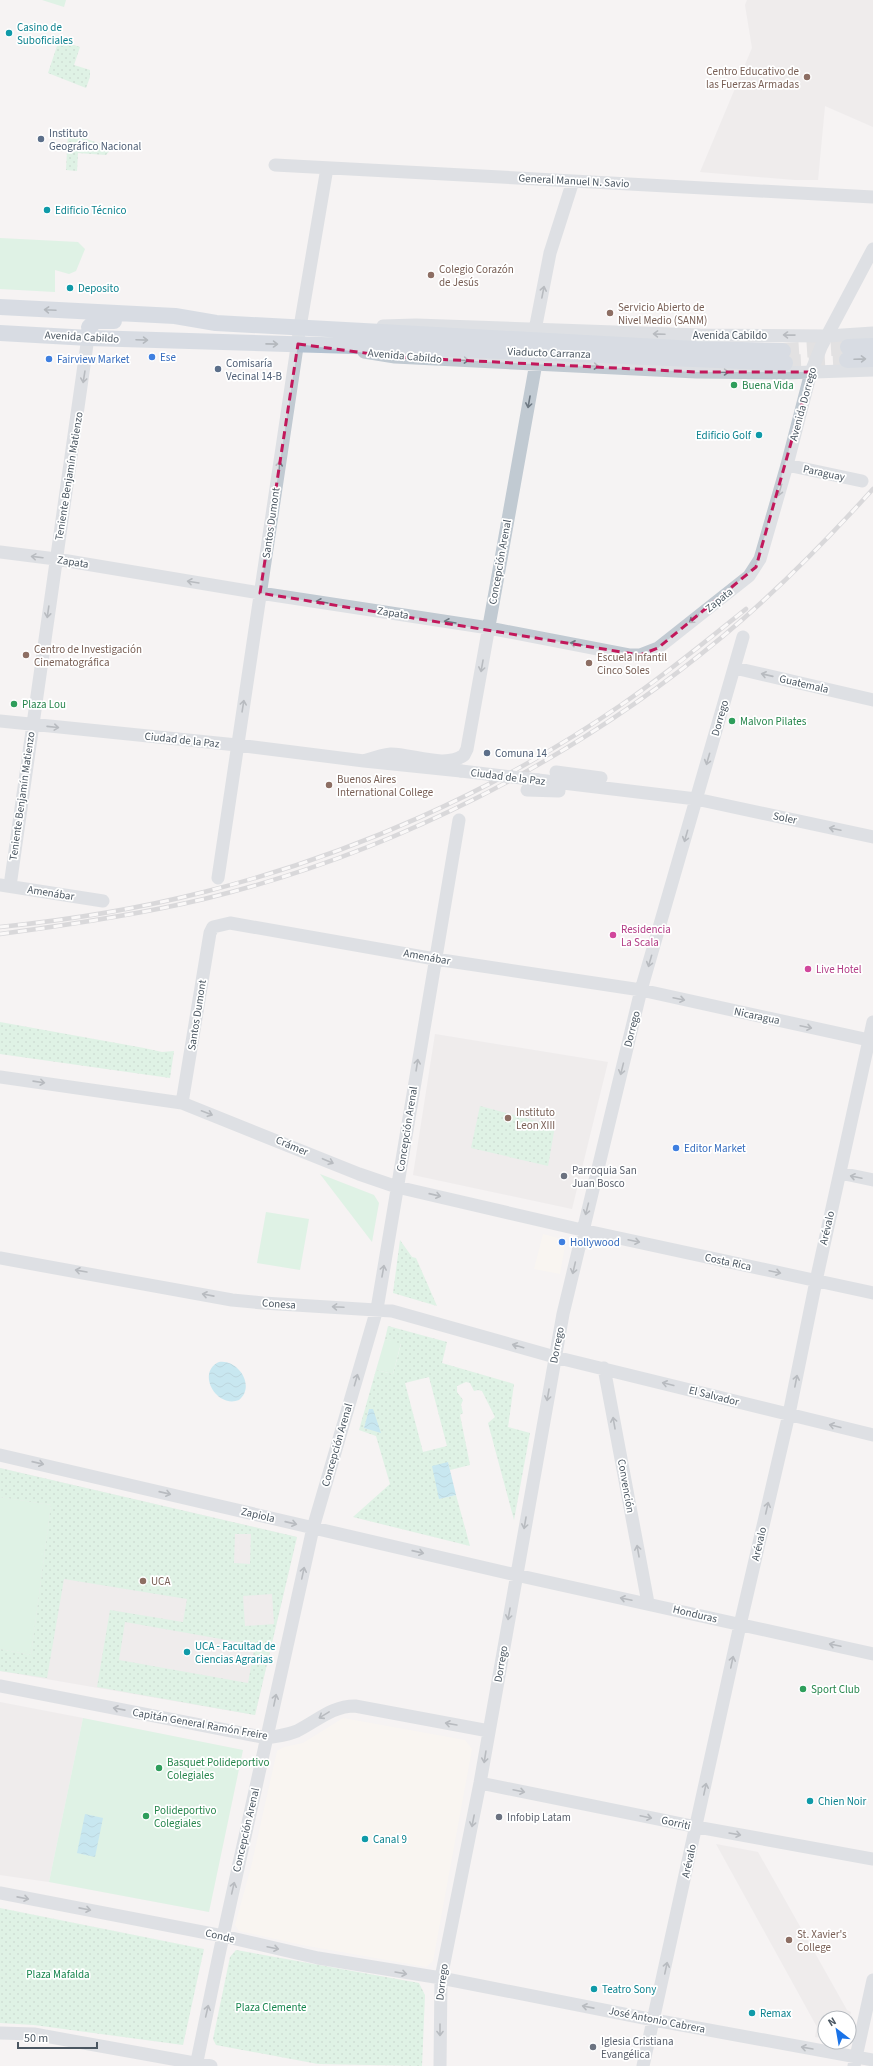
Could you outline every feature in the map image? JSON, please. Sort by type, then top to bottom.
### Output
[{"type":"main road","name":"Avenida Cabildo","points":[[0,308],[175,316],[216,323],[312,327]]},
{"type":"main road","points":[[89,332],[96,321],[104,320],[166,323],[216,323]]},
{"type":"main road","name":"Viaducto Carranza","points":[[305,344],[784,357],[696,349],[312,327]]},
{"type":"main road","name":"Avenida Cabildo","points":[[0,333],[89,332],[305,344]]},
{"type":"main road","points":[[873,346],[848,353],[873,359]]},
{"type":"street","name":"General Manuel N. Savio","points":[[275,165],[873,197]]},
{"type":"street","name":"Santos Dumont","points":[[218,878],[260,593],[305,344],[312,327],[327,168]]},
{"type":"street","points":[[535,330],[550,253],[573,181]]},
{"type":"street","name":"Avenida Dorrego","points":[[756,567],[760,559],[787,465],[811,372],[873,249]]},
{"type":"street","name":"Avenida Cabildo","points":[[312,327],[416,324],[535,330],[700,335],[828,336],[873,333]]},
{"type":"street","name":"Teniente Benjamín Matienzo","points":[[5,885],[32,725],[89,332]]},
{"type":"street","name":"Avenida Cabildo","points":[[305,344],[395,357],[696,372],[784,373],[873,370]]},
{"type":"street","name":"Concepción Arenal","points":[[461,765],[467,749],[536,363]]},
{"type":"street","name":"Paraguay","points":[[787,465],[862,481]]},
{"type":"street","name":"Zapata","points":[[0,552],[56,559],[260,593],[489,628],[630,655],[640,655],[658,648],[749,576],[756,567]]},
{"type":"street","name":"Dorrego","points":[[440,2066],[441,1978],[480,1783],[555,1357],[582,1230],[641,990],[743,637]]},
{"type":"street","name":"Guatemala","points":[[735,668],[873,700]]},
{"type":"street","name":"Ciudad de la Paz","points":[[0,721],[238,745],[364,761],[461,765],[538,780],[696,799]]},
{"type":"street","name":"Ciudad de la Paz","points":[[556,772],[631,782],[652,793]]},
{"type":"street","name":"Ciudad de la Paz","points":[[528,790],[553,790],[619,798],[652,793]]},
{"type":"street","name":"Soler","points":[[696,799],[873,837]]},
{"type":"street","name":"Concepción Arenal","points":[[197,2064],[223,1936],[313,1528],[377,1310],[459,820]]},
{"type":"street","name":"Amenábar","points":[[5,885],[103,901]]},
{"type":"street","name":"Amenábar","points":[[213,927],[230,923],[435,959],[641,990]]},
{"type":"street","name":"Santos Dumont","points":[[182,1103],[203,984],[208,940],[213,927]]},
{"type":"street","name":"Nicaragua","points":[[641,990],[871,1041]]},
{"type":"street","name":"Arévalo","points":[[643,2066],[697,1827],[740,1625],[789,1414],[816,1281],[871,1041],[873,1022]]},
{"type":"street","name":"Crámer","points":[[0,1077],[182,1103],[359,1174],[397,1186],[582,1230]]},
{"type":"street","points":[[840,1173],[873,1180]]},
{"type":"street","name":"Costa Rica","points":[[582,1230],[873,1292]]},
{"type":"street","name":"Conesa","points":[[0,1258],[232,1300],[392,1311],[555,1357]]},
{"type":"street","name":"El Salvador","points":[[555,1357],[873,1435]]},
{"type":"street","name":"Convención","points":[[604,1368],[648,1603]]},
{"type":"street","name":"Zapiola","points":[[0,1455],[516,1575]]},
{"type":"street","name":"Honduras","points":[[516,1575],[873,1654]]},
{"type":"street","name":"Capitán General Ramón Freire","points":[[0,1686],[267,1738],[296,1731],[335,1709],[344,1706],[355,1706],[489,1731]]},
{"type":"street","name":"Gorriti","points":[[480,1783],[697,1827],[873,1860]]},
{"type":"street","name":"Conde","points":[[0,1893],[223,1936],[318,1958],[441,1978]]},
{"type":"street","name":"José Antonio Cabrera","points":[[441,1978],[855,2061],[873,2060]]},
{"type":"street","points":[[855,2061],[873,1980]]},
{"type":"street","points":[[0,2033],[34,2034],[210,2066]]},
{"type":"highlighted area","points":[[298,344],[395,357],[696,372],[811,372],[756,567],[658,648],[640,655],[260,593]]},
{"type":"shaded area","name":"Centro Educativo de las Fuerzas Armadas","points":[[747,0],[873,0],[873,127],[825,106],[818,180],[795,180],[700,172],[752,48],[745,5]]},
{"type":"shaded area","name":"Instituto Leon XIII","points":[[435,1034],[608,1062],[572,1209],[413,1175]]},
{"type":"shaded area","points":[[543,1234],[566,1240],[560,1274],[534,1269]]},
{"type":"shaded area","name":"UCA","points":[[0,1468],[297,1537],[255,1715],[0,1671]]},
{"type":"shaded area","points":[[0,1702],[83,1718],[49,1882],[0,1875]]},
{"type":"shaded area","points":[[343,1718],[465,1740],[472,1749],[433,1961],[426,1967],[302,1945],[239,1931],[235,1925],[251,1867],[277,1751],[284,1747],[303,1743]]},
{"type":"shaded area","name":"St. Xavier's College","points":[[716,1844],[758,1852],[847,2010],[817,2010],[817,2027]]},
{"type":"shaded area","name":"St. Xavier's College","points":[[817,2027],[817,2037],[815,2037]]},
{"type":"green space","points":[[42,0],[66,0],[64,7]]},
{"type":"green space","points":[[59,40],[80,47],[74,65],[90,70],[90,77],[86,88],[48,73]]},
{"type":"green space","points":[[68,133],[112,148],[106,155],[78,153],[77,171],[66,170]]},
{"type":"green space","points":[[0,238],[78,242],[85,249],[76,271],[69,274],[55,270],[55,292],[0,289]]},
{"type":"green space","points":[[0,1022],[162,1052],[174,1051],[170,1078],[0,1054]]},
{"type":"green space","points":[[480,1106],[555,1126],[548,1166],[471,1148]]},
{"type":"green space","points":[[320,1174],[374,1195],[379,1203],[372,1242]]},
{"type":"green space","points":[[266,1212],[309,1219],[300,1270],[257,1263]]},
{"type":"green space","points":[[400,1240],[412,1257],[416,1258],[437,1306],[393,1293]]},
{"type":"green space","points":[[388,1326],[447,1342],[442,1363],[514,1384],[508,1427],[530,1433],[514,1520],[488,1423],[495,1417],[482,1391],[474,1391],[470,1383],[466,1382],[457,1386],[457,1392],[463,1400],[461,1405],[463,1413],[460,1415],[470,1465],[450,1470],[448,1462],[439,1499],[456,1495],[470,1546],[353,1517],[390,1484],[376,1436],[359,1430],[376,1370],[393,1374],[401,1344],[385,1339]],"holes":[[[429,1377],[447,1446],[423,1452],[405,1383]],[[369,1409],[380,1432],[364,1428]]]},
{"type":"green space","points":[[385,1339],[401,1343],[393,1374],[376,1370]]},
{"type":"green space","name":"UCA","points":[[0,1468],[297,1537],[255,1715],[97,1687],[110,1610],[183,1622],[187,1599],[64,1579],[47,1678],[0,1671],[0,1649],[31,1655],[51,1505],[0,1497]],"holes":[[[235,1534],[251,1534],[250,1564],[234,1563]],[[272,1594],[274,1624],[245,1626],[243,1596]],[[125,1622],[255,1645],[248,1683],[119,1660]]]},
{"type":"green space","points":[[0,1497],[51,1505],[31,1655],[0,1649]]},
{"type":"green space","name":"Polideportivo Colegiales","points":[[83,1718],[243,1750],[209,1912],[49,1882]]},
{"type":"green space","name":"Plaza Mafalda","points":[[0,1908],[204,1949],[183,2045],[34,2025],[0,2023]]},
{"type":"green space","name":"Plaza Clemente","points":[[236,1950],[419,1983],[425,1995],[422,2066],[318,2064],[216,2045],[213,2039],[230,1957]]},
{"type":"water","points":[[219,1362],[226,1362],[233,1365],[242,1375],[246,1388],[244,1394],[239,1400],[231,1401],[223,1399],[216,1395],[212,1388],[209,1381],[209,1373],[212,1367]]},
{"type":"water","points":[[369,1409],[373,1409],[381,1433],[364,1428]]},
{"type":"water","points":[[448,1462],[456,1495],[439,1499],[432,1466]]},
{"type":"water","points":[[85,1814],[103,1818],[95,1857],[77,1853]]},
{"type":"tunnel","points":[[783,351],[848,347]]},
{"type":"tunnel","points":[[785,363],[847,360]]},
{"type":"railway","points":[[0,934],[128,915],[204,899],[274,880],[344,856],[412,829],[478,797],[542,762],[605,724],[665,682],[722,637],[762,602],[819,547],[873,489]]},
{"type":"railway","points":[[0,927],[102,913],[153,904],[204,892],[259,877],[314,859],[421,817],[524,765],[573,736],[653,682],[746,609]]},
{"type":"place","name":"Casino de Suboficiales","points":[[9,33]]},
{"type":"place","name":"Centro Educativo de las Fuerzas Armadas","points":[[807,77]]},
{"type":"place","name":"Instituto Geográfico Nacional","points":[[41,139]]},
{"type":"place","name":"Edificio Técnico","points":[[47,210]]},
{"type":"place","name":"Colegio Corazón de Jesús","points":[[431,275]]},
{"type":"place","name":"Deposito","points":[[70,288]]},
{"type":"place","name":"Servicio Abierto de Nivel Medio (SANM)","points":[[610,313]]},
{"type":"place","name":"Ese","points":[[152,357]]},
{"type":"place","name":"Fairview Market","points":[[49,359]]},
{"type":"place","name":"Comisaría Vecinal 14-B","points":[[218,369]]},
{"type":"place","name":"Buena Vida","points":[[734,385]]},
{"type":"place","name":"Edificio Golf","points":[[759,435]]},
{"type":"place","name":"Centro de Investigación Cinematográfica","points":[[26,655]]},
{"type":"place","name":"Escuela Infantil Cinco Soles","points":[[589,663]]},
{"type":"place","name":"Plaza Lou","points":[[14,704]]},
{"type":"place","name":"Malvon Pilates","points":[[732,721]]},
{"type":"place","name":"Comuna 14","points":[[487,753]]},
{"type":"place","name":"Buenos Aires International College","points":[[329,785]]},
{"type":"place","name":"Residencia La Scala","points":[[613,935]]},
{"type":"place","name":"Live Hotel","points":[[808,969]]},
{"type":"place","name":"Instituto Leon XIII","points":[[508,1118]]},
{"type":"place","name":"Editor Market","points":[[676,1148]]},
{"type":"place","name":"Parroquia San Juan Bosco","points":[[564,1176]]},
{"type":"place","name":"Hollywood","points":[[562,1242]]},
{"type":"place","name":"UCA","points":[[143,1581]]},
{"type":"place","name":"UCA - Facultad de Ciencias Agrarias","points":[[187,1652]]},
{"type":"place","name":"Sport Club","points":[[803,1689]]},
{"type":"place","name":"Basquet Polideportivo Colegiales","points":[[159,1768]]},
{"type":"place","name":"Chien Noir","points":[[810,1801]]},
{"type":"place","name":"Polideportivo Colegiales","points":[[146,1816]]},
{"type":"place","name":"Infobip Latam","points":[[499,1817]]},
{"type":"place","name":"Canal 9","points":[[365,1839]]},
{"type":"place","name":"St. Xavier's College","points":[[789,1940]]},
{"type":"place","name":"Teatro Sony","points":[[594,1989]]},
{"type":"place","name":"Remax","points":[[752,2013]]},
{"type":"place","name":"Iglesia Cristiana Evangélica","points":[[593,2047]]}]
